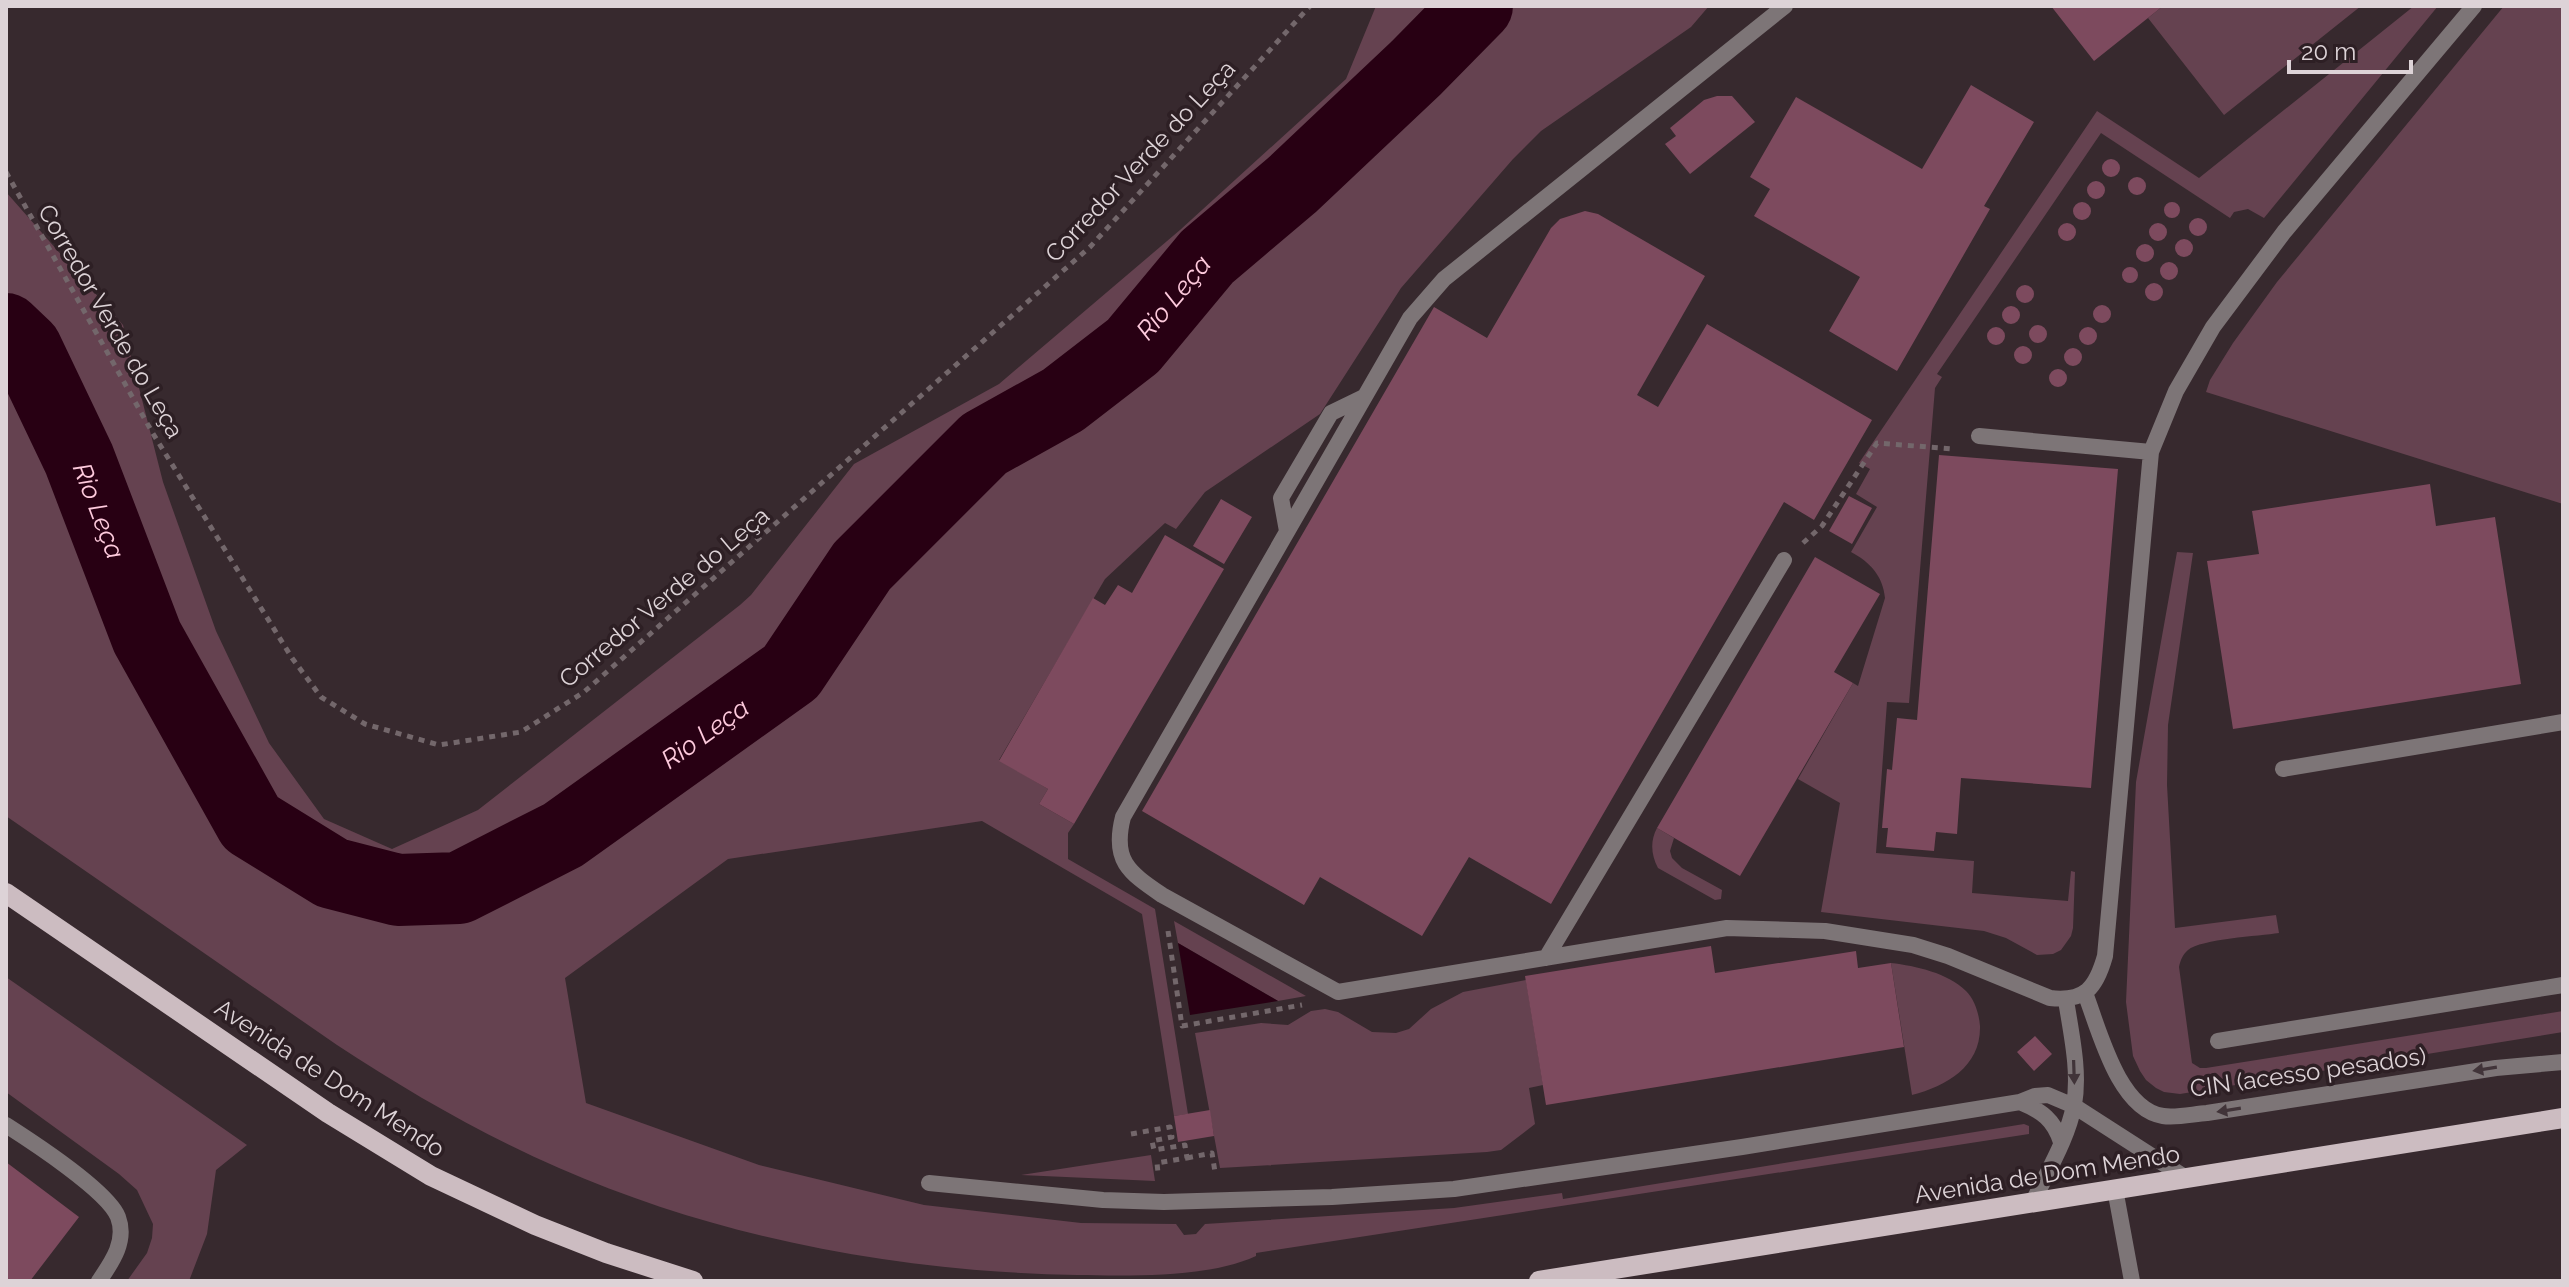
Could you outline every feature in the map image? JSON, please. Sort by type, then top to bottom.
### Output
[{"type":"main road","name":"Avenida de Dom Mendo","points":[[6,893],[328,1113],[419,1169],[535,1225],[606,1253],[693,1281]]},
{"type":"main road","name":"Avenida de Dom Mendo","points":[[1539,1281],[2563,1118]]},
{"type":"lane","points":[[1785,6],[1444,279],[1410,318],[1123,817],[1117,839],[1122,858],[1135,876],[1162,895],[1338,992],[1727,928],[1825,931],[1913,945],[2050,998],[2066,1000],[2085,993],[2099,977],[2105,956],[2151,452],[2176,391],[2213,327],[2284,232],[2474,6]]},
{"type":"lane","points":[[1979,436],[2151,452]]},
{"type":"lane","points":[[1546,958],[1784,560]]},
{"type":"lane","points":[[2283,769],[2563,722]]},
{"type":"lane","points":[[2218,1041],[2563,985]]},
{"type":"lane","name":"CIN (acesso pesados)","points":[[2085,993],[2117,1075],[2134,1101],[2162,1116],[2207,1113],[2496,1068],[2563,1062]]},
{"type":"lane","points":[[2033,1202],[2074,1106],[2075,1074],[2066,1000]]},
{"type":"lane","points":[[929,1183],[1103,1200],[1164,1202],[1332,1197],[1454,1189],[1742,1147],[2048,1095],[2074,1106],[2186,1178]]},
{"type":"lane","points":[[2020,1102],[2036,1108],[2051,1119],[2061,1142]]},
{"type":"lane","points":[[6,1125],[37,1144],[107,1200],[118,1218],[120,1238],[116,1257],[99,1281]]},
{"type":"lane","points":[[2115,1189],[2132,1281]]},
{"type":"path","name":"Corredor Verde do Leça","points":[[6,172],[152,432],[292,658],[321,697],[365,724],[439,745],[521,732],[594,683],[1090,247],[1310,6]]},
{"type":"path","points":[[1784,560],[1822,526],[1877,443],[1930,449]]},
{"type":"path","points":[[1162,895],[1182,1026],[1312,1003],[1338,992]]},
{"type":"path","points":[[1131,1134],[1170,1127],[1172,1137],[1152,1141],[1154,1150],[1185,1145],[1187,1158]]},
{"type":"path","points":[[1164,1202],[1157,1163],[1212,1153],[1215,1169]]},
{"type":"shaded area","points":[[1376,6],[1709,6],[1691,27],[1541,131],[1513,159],[1401,288],[1320,414],[1205,492],[1176,529],[1165,523],[1105,579],[999,760],[1048,789],[1039,804],[1074,824],[1068,833],[1068,859],[1155,909],[1188,1114],[1174,1116],[1142,914],[982,821],[728,859],[565,978],[586,1103],[759,1165],[924,1205],[1081,1223],[1176,1224],[1184,1235],[1196,1234],[1205,1224],[1454,1208],[1562,1193],[1563,1199],[2024,1124],[2029,1126],[2029,1134],[1256,1253],[1256,1256],[1237,1263],[1192,1272],[1077,1275],[945,1267],[878,1259],[748,1232],[684,1214],[621,1193],[501,1141],[417,1095],[337,1045],[6,816],[6,192],[123,325],[163,482],[216,631],[269,743],[324,819],[392,849],[478,810],[740,605],[854,464],[999,384],[1180,230],[1346,79]]},
{"type":"shaded area","points":[[2163,6],[2361,6],[2224,115],[2148,18]]},
{"type":"shaded area","points":[[2414,6],[2438,6],[2264,218],[2248,209],[2234,212],[2230,218],[2101,133],[1937,374],[1942,377],[1935,388],[1909,703],[1887,702],[1876,853],[1974,861],[1972,893],[2068,901],[2071,871],[2075,872],[2071,936],[2061,950],[2037,955],[2006,938],[1984,931],[1821,912],[1840,803],[1798,779],[1853,683],[1858,686],[1885,598],[1882,583],[1874,570],[1851,552],[1877,507],[1856,494],[1870,469],[1859,463],[2097,111],[2199,178]]},
{"type":"shaded area","points":[[2504,6],[2563,6],[2563,504],[2206,392],[2233,343],[2277,282]]},
{"type":"shaded area","points":[[2177,552],[2193,553],[2168,725],[2167,785],[2175,928],[2276,915],[2279,933],[2205,943],[2188,950],[2183,956],[2179,967],[2192,1063],[2206,1068],[2563,1011],[2563,1032],[2180,1094],[2164,1092],[2146,1080],[2133,1056],[2126,1002],[2136,782]]},
{"type":"shaded area","points":[[1657,828],[1674,838],[1670,851],[1672,858],[1682,868],[1722,890],[1721,899],[1715,900],[1658,868],[1652,848]]},
{"type":"shaded area","points":[[1174,921],[1306,996],[1278,1001],[1178,943]]},
{"type":"shaded area","points":[[1178,943],[1278,1001],[1190,1015]]},
{"type":"shaded area","points":[[1891,963],[1931,971],[1959,985],[1972,999],[1980,1026],[1975,1052],[1960,1072],[1938,1086],[1912,1095]]},
{"type":"shaded area","points":[[6,977],[247,1145],[216,1170],[207,1234],[189,1281],[127,1281],[147,1253],[152,1238],[153,1224],[137,1190],[6,1092]]},
{"type":"shaded area","points":[[1526,980],[1543,1085],[1529,1088],[1535,1124],[1501,1150],[1220,1168],[1195,1033],[1261,1023],[1288,1025],[1311,1011],[1325,1009],[1338,1012],[1372,1032],[1396,1033],[1409,1029],[1431,1009],[1463,992]]},
{"type":"shaded area","points":[[1151,1155],[1155,1181],[1021,1175]]},
{"type":"building","points":[[2051,6],[2163,6],[2094,61]]},
{"type":"building","points":[[1971,85],[2034,122],[1984,206],[1990,209],[1897,371],[1829,331],[1860,277],[1754,216],[1770,189],[1750,177],[1796,97],[1922,169]]},
{"type":"building","points":[[1732,96],[1755,122],[1690,174],[1665,144],[1676,136],[1670,128],[1704,100]]},
{"type":"building","points":[[2111,159],[2120,168],[2111,177],[2102,168]]},
{"type":"building","points":[[2137,177],[2146,186],[2137,195],[2128,186]]},
{"type":"building","points":[[2096,181],[2105,190],[2096,199],[2087,190]]},
{"type":"building","points":[[2082,202],[2091,211],[2082,220],[2073,211]]},
{"type":"building","points":[[2169,202],[2175,202],[2180,210],[2178,216],[2169,218],[2164,213],[2164,207]]},
{"type":"building","points":[[1585,211],[1598,214],[1705,276],[1637,395],[1658,407],[1707,324],[1872,420],[1814,520],[1784,502],[1551,904],[1469,857],[1422,936],[1320,877],[1304,905],[1142,811],[1434,307],[1487,338],[1551,228],[1560,219]]},
{"type":"building","points":[[2198,218],[2207,227],[2198,236],[2189,227]]},
{"type":"building","points":[[2067,223],[2076,232],[2067,241],[2058,232]]},
{"type":"building","points":[[2158,223],[2167,232],[2158,241],[2149,232]]},
{"type":"building","points":[[2184,239],[2193,248],[2184,257],[2175,248]]},
{"type":"building","points":[[2145,244],[2154,253],[2145,262],[2136,253]]},
{"type":"building","points":[[2169,262],[2178,271],[2169,280],[2160,271]]},
{"type":"building","points":[[2127,267],[2133,267],[2138,275],[2136,281],[2127,283],[2122,278],[2122,272]]},
{"type":"building","points":[[2154,283],[2163,292],[2154,301],[2145,292]]},
{"type":"building","points":[[2025,285],[2034,294],[2025,303],[2016,294]]},
{"type":"building","points":[[2102,305],[2111,314],[2102,323],[2093,314]]},
{"type":"building","points":[[2011,306],[2020,315],[2011,324],[2002,315]]},
{"type":"building","points":[[2038,325],[2047,334],[2038,343],[2029,334]]},
{"type":"building","points":[[1996,327],[2005,336],[1996,345],[1987,336]]},
{"type":"building","points":[[2088,327],[2097,336],[2088,345],[2079,336]]},
{"type":"building","points":[[2023,346],[2032,355],[2023,364],[2014,355]]},
{"type":"building","points":[[2073,348],[2082,357],[2073,366],[2064,357]]},
{"type":"building","points":[[2058,369],[2067,378],[2058,387],[2049,378]]},
{"type":"building","points":[[1939,455],[2118,469],[2091,788],[1961,778],[1957,834],[1936,832],[1934,851],[1886,847],[1888,828],[1882,828],[1887,769],[1892,770],[1897,718],[1917,720]]},
{"type":"building","points":[[2430,484],[2436,526],[2495,517],[2521,684],[2233,729],[2207,561],[2259,554],[2252,511]]},
{"type":"building","points":[[1849,496],[1872,508],[1852,544],[1829,531]]},
{"type":"building","points":[[1221,499],[1252,517],[1224,564],[1193,546]]},
{"type":"building","points":[[1165,535],[1224,569],[1074,824],[1039,804],[1048,789],[999,761],[1093,598],[1105,605],[1118,585],[1132,593]]},
{"type":"building","points":[[1815,557],[1880,594],[1834,672],[1853,683],[1740,876],[1657,828]]},
{"type":"building","points":[[1711,946],[1715,973],[1856,951],[1858,968],[1891,963],[1904,1047],[1546,1105],[1525,976]]},
{"type":"building","points":[[2035,1036],[2052,1054],[2034,1071],[2017,1052]]},
{"type":"building","points":[[1210,1110],[1214,1136],[1178,1142],[1174,1116]]},
{"type":"building","points":[[6,1162],[79,1217],[30,1281],[6,1281]]},
{"type":"waterway","name":"Rio Leça","points":[[6,329],[26,348],[79,459],[147,637],[251,823],[332,873],[398,890],[459,888],[563,835],[791,672],[862,566],[984,444],[1063,400],[1133,346],[1207,257],[1292,185],[1477,6]]}]
